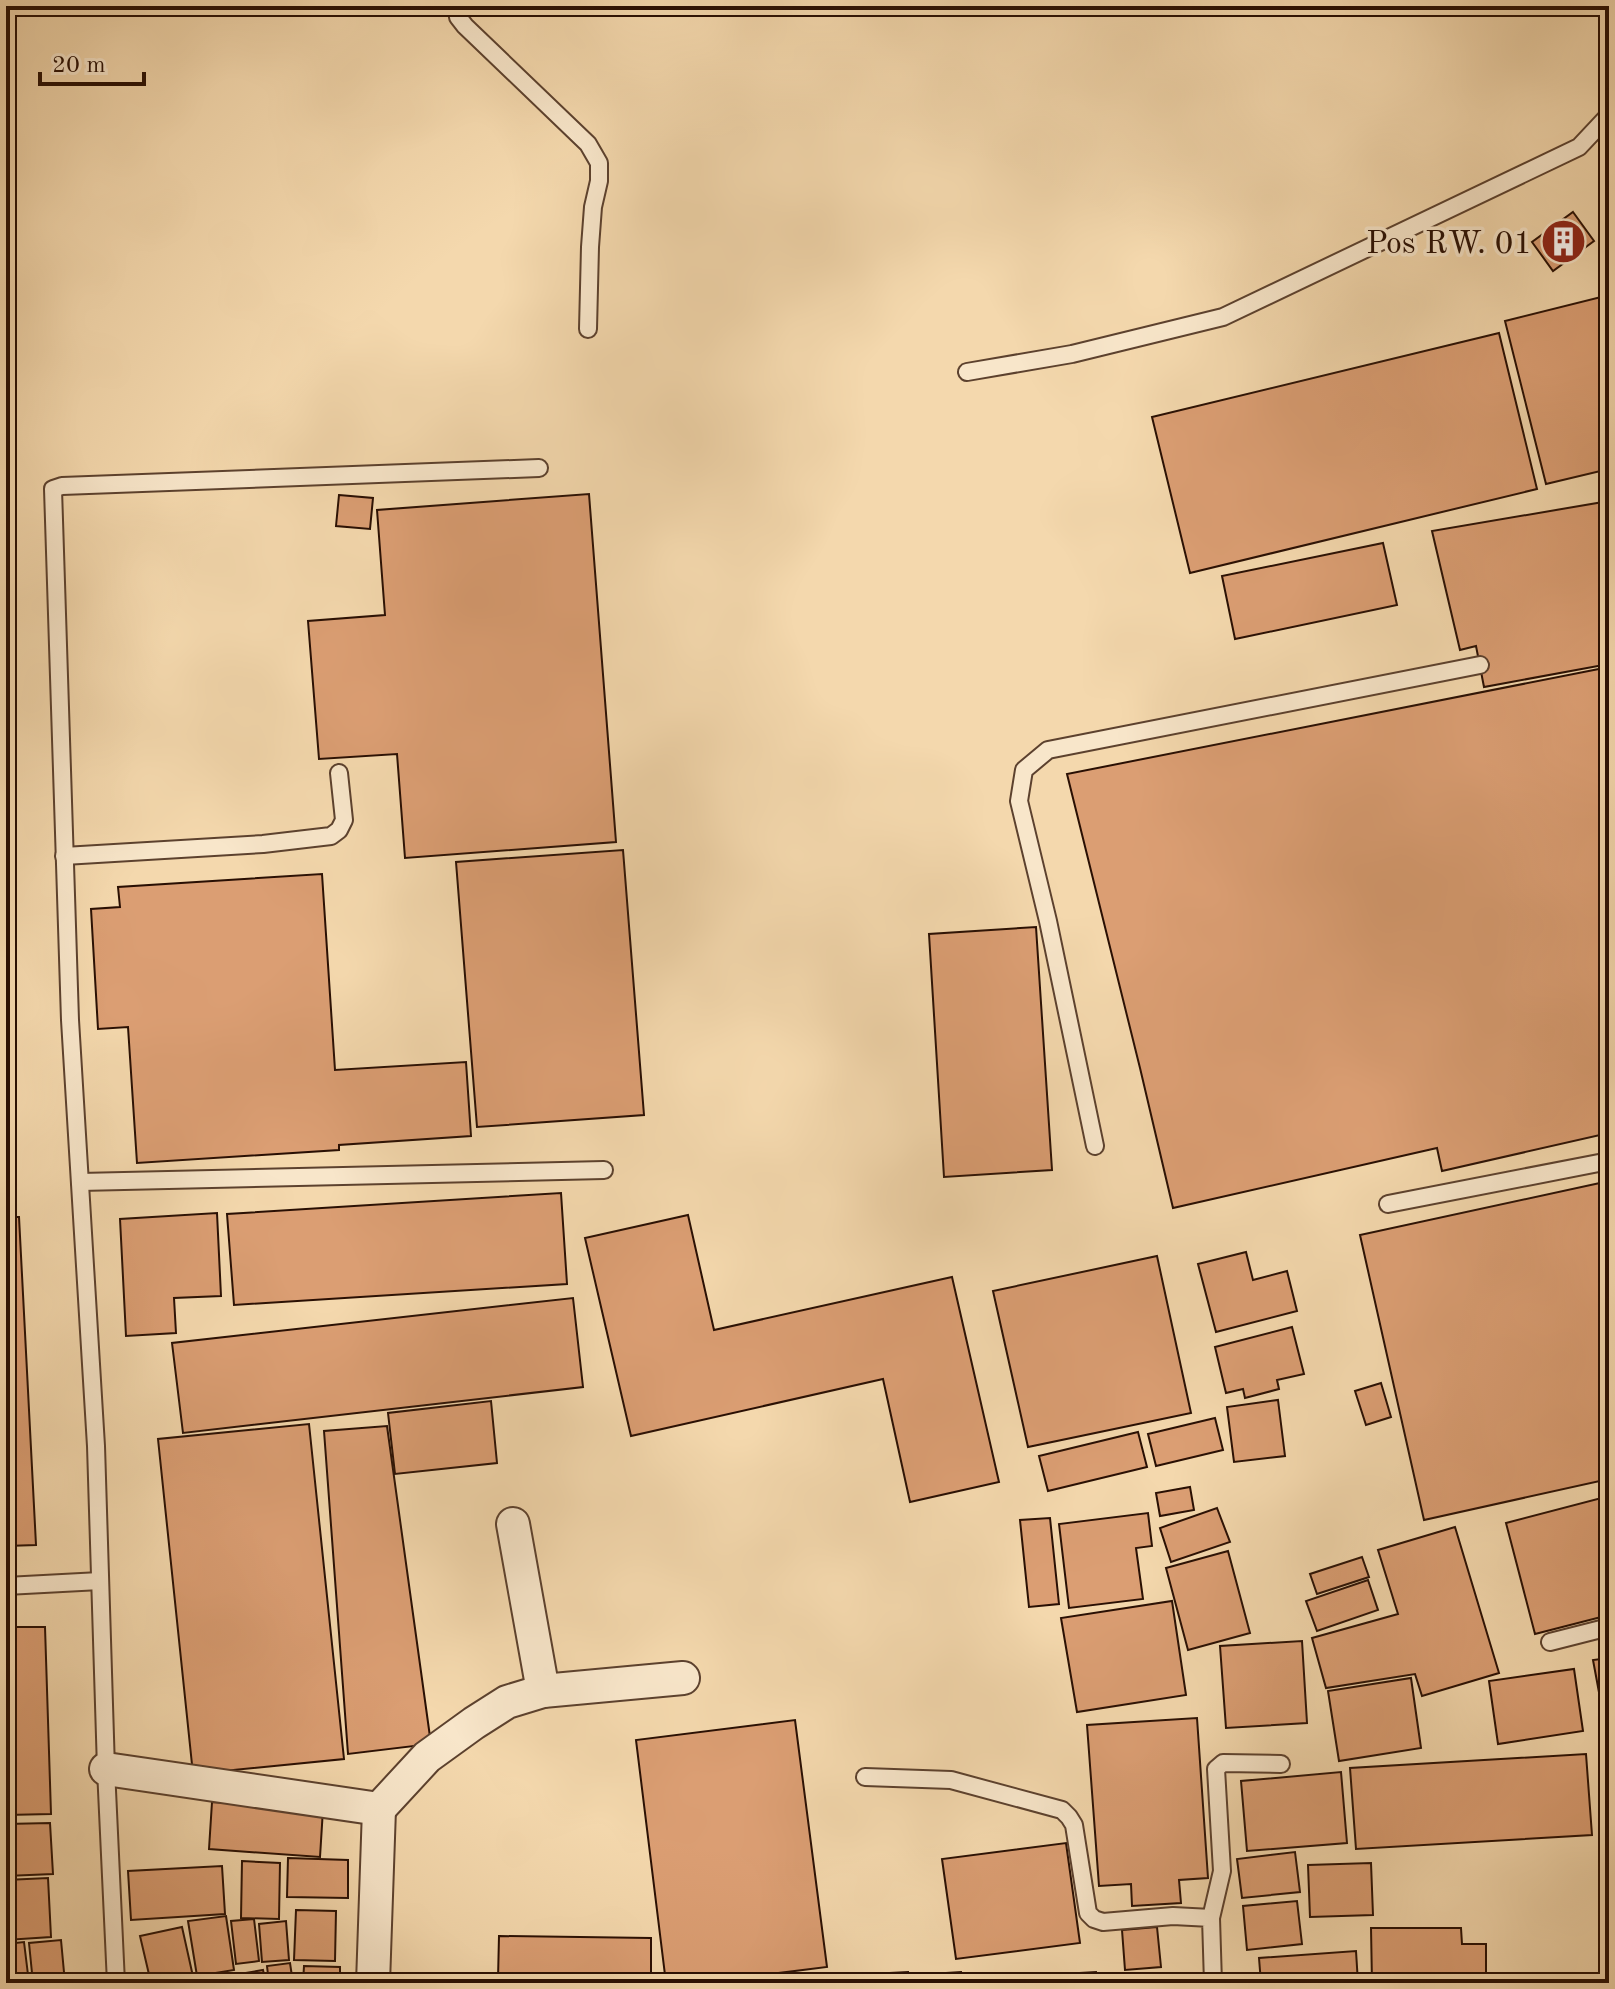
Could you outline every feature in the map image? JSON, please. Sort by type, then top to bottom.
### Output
[{"type":"street","points":[[513,1524],[543,1691]]},
{"type":"street","points":[[373,1983],[379,1809],[427,1757],[507,1702],[543,1691],[683,1678]]},
{"type":"street","points":[[106,1769],[379,1809]]},
{"type":"lane","points":[[457,6],[458,17],[465,26],[588,144],[599,163],[587,277],[588,329]]},
{"type":"lane","points":[[967,372],[1072,354],[1223,317],[1579,147],[1609,115]]},
{"type":"lane","points":[[116,1983],[96,1446],[70,1020],[53,489],[62,486],[539,468]]},
{"type":"lane","points":[[1095,1146],[1048,921],[1019,801],[1024,770],[1048,750],[1480,665]]},
{"type":"lane","points":[[64,856],[263,844],[331,836],[339,830],[344,820],[339,773]]},
{"type":"lane","points":[[1388,1204],[1609,1161]]},
{"type":"lane","points":[[80,1182],[604,1170]]},
{"type":"lane","points":[[6,1586],[100,1581]]},
{"type":"lane","points":[[1550,1642],[1609,1627]]},
{"type":"lane","points":[[1213,1983],[1211,1918],[1222,1871],[1216,1769],[1223,1763],[1281,1764]]},
{"type":"lane","points":[[865,1777],[951,1780],[1062,1810],[1074,1825],[1088,1913],[1094,1919],[1103,1922],[1173,1916],[1211,1918]]},
{"type":"building","name":"Pos RW. 01","points":[[1573,212],[1594,241],[1553,271],[1532,242]]},
{"type":"building","points":[[1609,295],[1609,469],[1546,484],[1505,321]]},
{"type":"building","points":[[1499,333],[1537,489],[1190,573],[1152,417]]},
{"type":"building","points":[[589,494],[616,842],[405,858],[397,754],[319,759],[308,621],[385,615],[377,510]]},
{"type":"building","points":[[339,495],[373,498],[370,529],[336,526]]},
{"type":"building","points":[[1609,501],[1609,664],[1484,687],[1476,646],[1460,650],[1432,531]]},
{"type":"building","points":[[1383,543],[1397,605],[1235,639],[1222,576]]},
{"type":"building","points":[[1609,667],[1609,1133],[1442,1171],[1437,1148],[1173,1208],[1067,774]]},
{"type":"building","points":[[623,850],[644,1115],[477,1127],[456,862]]},
{"type":"building","points":[[322,874],[335,1070],[466,1062],[471,1136],[339,1145],[339,1150],[137,1163],[128,1027],[98,1029],[91,909],[120,907],[118,887]]},
{"type":"building","points":[[1036,927],[1052,1170],[944,1177],[929,934]]},
{"type":"building","points":[[1609,1181],[1609,1479],[1424,1520],[1360,1235]]},
{"type":"building","points":[[561,1193],[567,1284],[234,1305],[227,1214]]},
{"type":"building","points":[[217,1213],[221,1296],[174,1298],[176,1333],[126,1336],[120,1219]]},
{"type":"building","points":[[688,1215],[714,1330],[952,1277],[999,1482],[910,1502],[883,1379],[631,1436],[585,1238]]},
{"type":"building","points":[[6,1217],[19,1217],[36,1545],[6,1546]]},
{"type":"building","points":[[1246,1252],[1253,1280],[1287,1271],[1297,1311],[1216,1332],[1198,1264]]},
{"type":"building","points":[[1157,1256],[1191,1413],[1028,1447],[993,1291]]},
{"type":"building","points":[[573,1298],[583,1387],[183,1433],[172,1343]]},
{"type":"building","points":[[1292,1327],[1304,1374],[1277,1380],[1279,1389],[1245,1398],[1243,1389],[1226,1393],[1215,1347]]},
{"type":"building","points":[[1381,1383],[1391,1417],[1366,1425],[1355,1391]]},
{"type":"building","points":[[1278,1400],[1285,1456],[1234,1462],[1227,1407]]},
{"type":"building","points":[[491,1401],[497,1463],[395,1474],[388,1413]]},
{"type":"building","points":[[1215,1418],[1223,1450],[1156,1466],[1148,1434]]},
{"type":"building","points":[[309,1424],[344,1759],[193,1774],[158,1439]]},
{"type":"building","points":[[387,1426],[431,1744],[348,1754],[324,1431]]},
{"type":"building","points":[[1138,1432],[1147,1467],[1048,1491],[1039,1456]]},
{"type":"building","points":[[1190,1487],[1194,1510],[1160,1516],[1156,1493]]},
{"type":"building","points":[[1609,1496],[1609,1615],[1535,1634],[1506,1523]]},
{"type":"building","points":[[1217,1508],[1230,1542],[1171,1562],[1160,1528]]},
{"type":"building","points":[[1148,1513],[1152,1546],[1136,1548],[1143,1599],[1069,1608],[1059,1524]]},
{"type":"building","points":[[1050,1518],[1059,1604],[1029,1607],[1020,1520]]},
{"type":"building","points":[[1455,1527],[1499,1673],[1422,1696],[1415,1674],[1326,1688],[1312,1638],[1398,1614],[1378,1550]]},
{"type":"building","points":[[1228,1551],[1250,1633],[1188,1650],[1166,1568]]},
{"type":"building","points":[[1362,1557],[1369,1577],[1317,1594],[1310,1574]]},
{"type":"building","points":[[1368,1580],[1378,1610],[1317,1631],[1306,1601]]},
{"type":"building","points":[[1172,1601],[1186,1695],[1077,1712],[1061,1618]]},
{"type":"building","points":[[6,1627],[45,1627],[51,1814],[6,1815]]},
{"type":"building","points":[[1302,1641],[1307,1723],[1226,1728],[1220,1646]]},
{"type":"building","points":[[1609,1658],[1609,1746],[1593,1660]]},
{"type":"building","points":[[1574,1669],[1583,1731],[1498,1744],[1489,1681]]},
{"type":"building","points":[[1411,1678],[1421,1748],[1339,1761],[1328,1691]]},
{"type":"building","points":[[1197,1718],[1208,1878],[1179,1880],[1181,1903],[1132,1906],[1131,1884],[1099,1886],[1087,1725]]},
{"type":"building","points":[[795,1720],[827,1967],[699,1983],[666,1983],[636,1740]]},
{"type":"building","points":[[1586,1754],[1592,1835],[1356,1849],[1350,1768]]},
{"type":"building","points":[[1341,1772],[1347,1843],[1247,1851],[1241,1781]]},
{"type":"building","points":[[212,1802],[323,1809],[320,1857],[209,1849]]},
{"type":"building","points":[[50,1823],[53,1874],[6,1876],[6,1824]]},
{"type":"building","points":[[1066,1843],[1080,1943],[956,1959],[942,1859]]},
{"type":"building","points":[[1295,1852],[1300,1892],[1242,1898],[1237,1859]]},
{"type":"building","points":[[288,1858],[348,1860],[348,1898],[287,1897]]},
{"type":"building","points":[[242,1861],[280,1863],[279,1919],[241,1918]]},
{"type":"building","points":[[1371,1863],[1373,1915],[1310,1917],[1308,1865]]},
{"type":"building","points":[[222,1866],[225,1914],[131,1920],[128,1871]]},
{"type":"building","points":[[48,1878],[51,1937],[6,1940],[6,1880]]},
{"type":"building","points":[[1297,1901],[1302,1944],[1247,1950],[1243,1906]]},
{"type":"building","points":[[296,1910],[336,1911],[335,1961],[294,1960]]},
{"type":"building","points":[[226,1916],[234,1970],[197,1976],[188,1921]]},
{"type":"building","points":[[254,1919],[259,1961],[236,1964],[231,1921]]},
{"type":"building","points":[[1599,1919],[1609,1919],[1609,1983],[1599,1983]]},
{"type":"building","points":[[286,1921],[289,1960],[262,1962],[259,1924]]},
{"type":"building","points":[[182,1927],[194,1981],[151,1983],[140,1936]]},
{"type":"building","points":[[1157,1927],[1161,1967],[1125,1970],[1122,1930]]},
{"type":"building","points":[[1371,1928],[1461,1928],[1462,1944],[1486,1944],[1486,1983],[1372,1983]]},
{"type":"building","points":[[499,1936],[651,1938],[651,1981],[498,1979]]},
{"type":"building","points":[[61,1940],[65,1983],[33,1983],[29,1943]]},
{"type":"building","points":[[24,1942],[29,1983],[6,1983],[6,1944]]},
{"type":"building","points":[[1356,1951],[1358,1983],[1261,1983],[1259,1958]]},
{"type":"building","points":[[290,1963],[293,1983],[269,1983],[267,1966]]},
{"type":"building","points":[[304,1966],[340,1967],[340,1983],[303,1983]]},
{"type":"building","points":[[263,1970],[266,1983],[203,1983],[203,1980]]},
{"type":"building","points":[[908,1972],[908,1983],[831,1983],[831,1976]]},
{"type":"building","points":[[961,1972],[962,1983],[916,1983],[915,1975]]},
{"type":"building","points":[[1096,1972],[1097,1983],[1028,1983],[1027,1976]]},
{"type":"building","points":[[1018,1976],[1019,1983],[964,1983],[964,1979]]},
{"type":"place","name":"Pos RW. 01","points":[[1563,242]]}]
